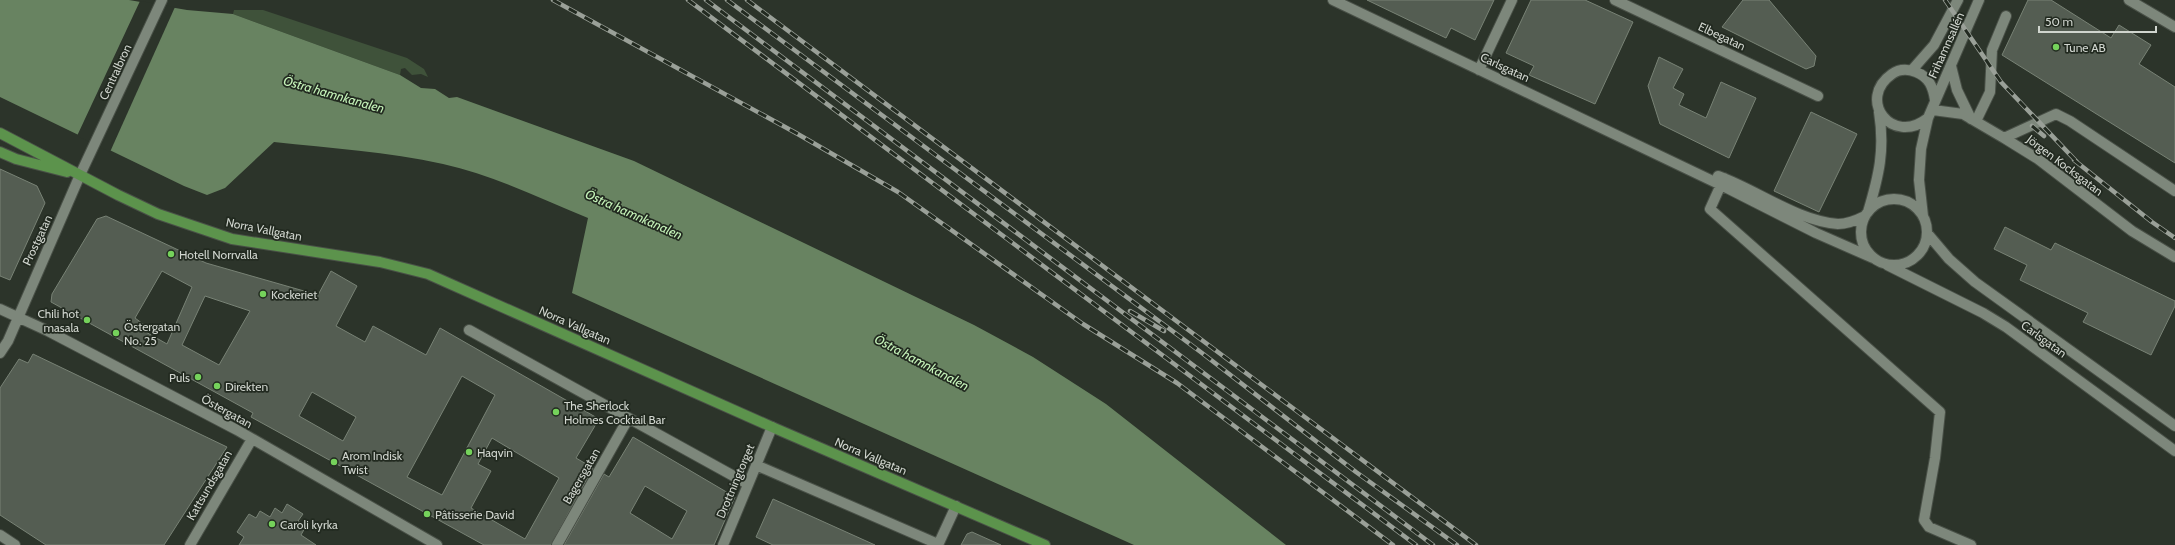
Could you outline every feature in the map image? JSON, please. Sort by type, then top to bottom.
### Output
[{"type":"main road","name":"Norra Vallgatan","points":[[0,133],[118,195],[158,214],[232,239],[380,262],[428,274],[772,427],[1045,545]]},
{"type":"main road","name":"Norra Vallgatan","points":[[0,152],[16,159],[80,175]]},
{"type":"street","name":"Carlsgatan","points":[[1333,0],[1666,158],[1808,217],[1840,224],[1866,214]]},
{"type":"street","points":[[1479,70],[1512,0]]},
{"type":"street","name":"Elbegatan","points":[[1615,0],[1818,96]]},
{"type":"street","name":"Frihamnsallén","points":[[1912,70],[1934,45],[1958,0]]},
{"type":"street","name":"Frihamnsallén","points":[[1924,218],[1919,180],[1921,149],[1932,109],[1979,0]]},
{"type":"street","points":[[2129,0],[2175,27]]},
{"type":"street","name":"Centralbron","points":[[80,175],[162,1]]},
{"type":"street","points":[[1974,120],[1990,92],[1992,50],[2006,16]]},
{"type":"street","points":[[1951,66],[1957,90],[1974,120]]},
{"type":"street","points":[[1866,214],[1879,203],[1890,199],[1898,200],[1913,206],[1924,218],[1927,233],[1924,246],[1916,257],[1900,265],[1887,265],[1873,258],[1866,250],[1861,238],[1861,226],[1880,166],[1881,140],[1878,108],[1877,92],[1884,79],[1895,72],[1912,70],[1922,74],[1929,81],[1934,90],[1932,109],[1913,127],[1903,128],[1893,125],[1883,117],[1878,108]]},
{"type":"street","name":"Jörgen Kocksgatan","points":[[1932,109],[1963,114],[2004,138],[2038,159],[2132,231],[2175,257]]},
{"type":"street","points":[[2004,138],[2056,114],[2070,121],[2175,192]]},
{"type":"street","name":"Prostgatan","points":[[0,353],[8,341],[80,175]]},
{"type":"street","name":"Carlsgatan","points":[[1723,181],[1816,233],[1873,258]]},
{"type":"street","points":[[1723,181],[1710,209],[1940,412],[1935,458],[1924,520],[1929,527],[1971,545]]},
{"type":"street","name":"Carlsgatan","points":[[1927,233],[1949,259],[1975,282],[2175,426]]},
{"type":"street","name":"Carlsgatan","points":[[1887,265],[1983,313],[2006,327],[2175,451]]},
{"type":"street","name":"Östergatan","points":[[0,309],[48,330],[252,439],[436,545]]},
{"type":"street","points":[[469,330],[748,484]]},
{"type":"street","name":"Bagersgatan","points":[[557,545],[628,419]]},
{"type":"street","name":"Drottningtorget","points":[[723,545],[772,427]]},
{"type":"street","name":"Kattsundsgatan","points":[[190,545],[252,439]]},
{"type":"street","points":[[756,465],[938,545],[956,506]]},
{"type":"street","points":[[0,535],[15,545]]},
{"type":"shaded area","points":[[234,10],[263,10],[407,58],[424,69],[428,77],[421,74],[412,75],[405,68],[401,69],[400,75],[233,14]]},
{"type":"water","name":"Östra hamnkanalen","points":[[0,0],[129,0],[187,10],[233,14],[400,75],[421,88],[435,89],[449,98],[457,97],[634,161],[974,325],[1033,357],[1106,404],[1286,545],[1134,545],[572,293],[588,218],[480,174],[443,164],[401,156],[274,142],[225,188],[207,195],[184,186],[0,97]]},
{"type":"pier","points":[[140,1],[175,7],[110,152],[77,136]]},
{"type":"building","points":[[1367,0],[1494,0],[1475,40],[1451,28],[1446,38]]},
{"type":"building","points":[[1531,0],[1585,0],[1633,22],[1595,104],[1529,75],[1534,66],[1506,53]]},
{"type":"building","points":[[1743,0],[1769,0],[1816,56],[1814,66],[1806,69],[1722,27]]},
{"type":"building","points":[[2028,0],[2051,0],[2111,38],[2119,25],[2151,45],[2139,64],[2175,87],[2175,163],[2002,55]]},
{"type":"building","points":[[1659,57],[1683,69],[1673,88],[1684,94],[1679,105],[1706,118],[1721,82],[1756,98],[1729,158],[1660,124],[1648,86]]},
{"type":"building","points":[[1811,112],[1857,134],[1819,212],[1774,191]]},
{"type":"building","points":[[0,169],[37,186],[45,203],[10,280],[0,276]]},
{"type":"building","points":[[106,216],[206,263],[318,295],[331,271],[357,286],[336,326],[365,342],[373,326],[426,355],[440,328],[599,419],[576,458],[593,468],[551,545],[484,545],[251,417],[253,413],[51,302],[52,294],[97,219]],"holes":[[[162,271],[192,287],[167,344],[144,331],[147,327],[135,318]],[[205,296],[250,311],[219,365],[182,345]],[[462,376],[495,395],[442,495],[407,477]],[[312,392],[356,417],[343,441],[299,416]],[[492,438],[559,478],[525,539],[471,508],[491,471],[478,464]]]},
{"type":"building","points":[[2005,227],[2051,250],[2055,243],[2175,301],[2175,306],[2151,355],[2083,322],[2088,313],[2020,280],[2027,265],[1994,249]]},
{"type":"building","points":[[33,354],[227,447],[164,545],[46,545],[0,515],[0,388],[19,359],[28,363]]},
{"type":"building","points":[[633,437],[735,497],[714,545],[564,545],[604,474],[609,477]],"holes":[[[645,486],[687,511],[672,539],[630,513]]]},
{"type":"building","points":[[773,499],[875,545],[773,545],[756,537]]},
{"type":"building","name":"Caroli kyrka","points":[[287,504],[303,514],[298,521],[306,526],[301,535],[316,545],[239,545],[244,537],[237,532],[249,514],[256,518],[260,511],[270,517],[275,508],[282,513]]},
{"type":"building","points":[[972,532],[1001,545],[961,545],[967,534]]},
{"type":"railway","points":[[553,0],[796,133],[898,192],[1083,324],[1177,383],[1393,545]]},
{"type":"railway","points":[[688,0],[1416,545]]},
{"type":"railway","points":[[706,0],[1433,545]]},
{"type":"railway","points":[[727,0],[1202,353],[1356,472],[1457,545]]},
{"type":"railway","points":[[747,0],[1476,545]]},
{"type":"railway","points":[[1945,0],[2001,82],[2077,162]]},
{"type":"railway","points":[[2032,126],[2044,136]]},
{"type":"railway","points":[[2074,160],[2152,222],[2175,238]]},
{"type":"railway","points":[[1130,311],[1164,331]]},
{"type":"place","name":"Tune AB","points":[[2056,47]]},
{"type":"place","name":"Hotell Norrvalla","points":[[171,254]]},
{"type":"place","name":"Kockeriet","points":[[263,294]]},
{"type":"place","name":"Chili hot masala","points":[[87,320]]},
{"type":"place","name":"Östergatan No. 25","points":[[116,333]]},
{"type":"place","name":"Puls","points":[[198,377]]},
{"type":"place","name":"Direkten","points":[[217,386]]},
{"type":"place","name":"The Sherlock Holmes Cocktail Bar","points":[[556,412]]},
{"type":"place","name":"Haqvin","points":[[469,452]]},
{"type":"place","name":"Arom Indisk Twist","points":[[334,462]]},
{"type":"place","name":"Pâtisserie David","points":[[427,514]]},
{"type":"place","name":"Caroli kyrka","points":[[272,524]]}]
